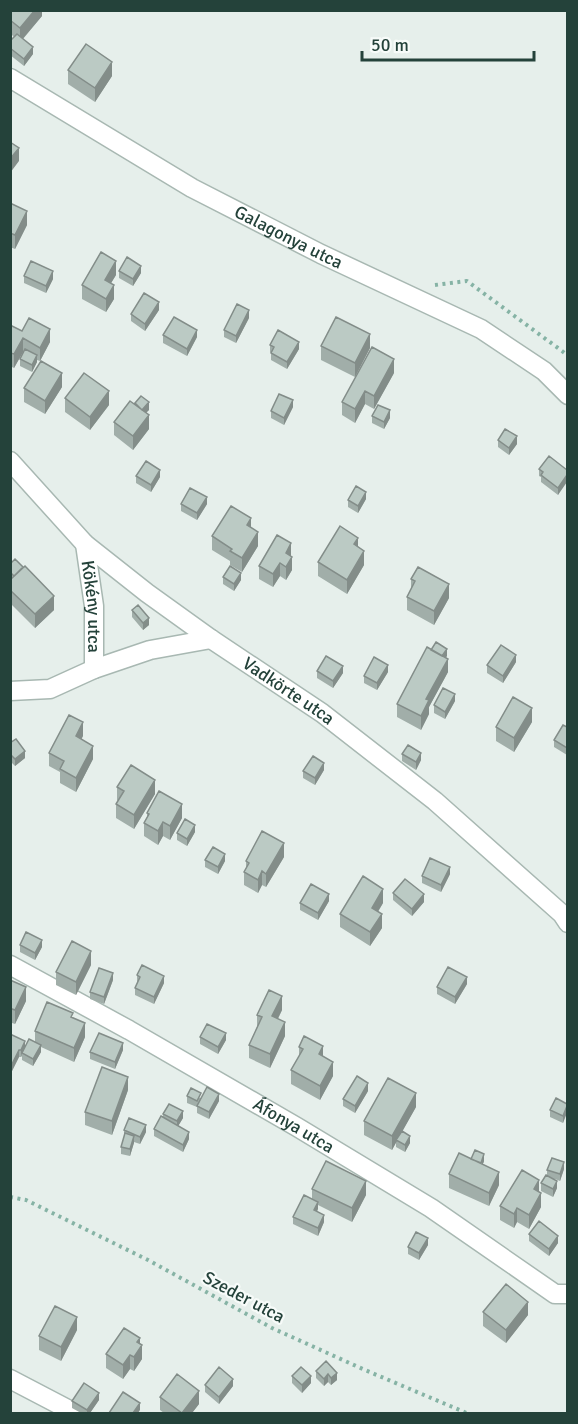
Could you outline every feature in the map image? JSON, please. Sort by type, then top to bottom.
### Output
[{"type":"street","name":"Galagonya utca","points":[[10,78],[192,188],[321,254],[481,329],[544,371],[567,395]]},
{"type":"street","name":"Vadkörte utca","points":[[10,461],[85,544],[211,639],[322,713],[435,801],[562,914],[567,923]]},
{"type":"street","name":"Kökény utca","points":[[85,544],[94,606],[94,669]]},
{"type":"street","name":"Kökény utca","points":[[10,690],[50,689],[94,669],[150,650],[211,639]]},
{"type":"street","name":"Áfonya utca","points":[[10,965],[258,1104],[431,1208],[555,1294],[567,1294]]},
{"type":"street","points":[[10,1379],[77,1413]]},
{"type":"path","points":[[414,297],[434,285],[466,281],[567,356]]},
{"type":"path","name":"Szeder utca","points":[[10,1197],[26,1200],[148,1260],[272,1328],[469,1413]]},
{"type":"building","points":[[10,10],[35,10],[20,28],[10,20]]},
{"type":"building","points":[[17,34],[33,47],[24,59],[10,48],[10,41]]},
{"type":"building","points":[[86,44],[112,62],[95,88],[68,70]]},
{"type":"building","points":[[10,142],[19,148],[10,159]]},
{"type":"building","points":[[10,203],[27,211],[15,235],[10,233]]},
{"type":"building","points":[[101,252],[116,261],[105,280],[114,285],[106,299],[82,285]]},
{"type":"building","points":[[127,257],[141,266],[133,279],[119,271]]},
{"type":"building","points":[[31,261],[53,271],[46,286],[24,276]]},
{"type":"building","points":[[144,293],[159,302],[145,324],[131,314]]},
{"type":"building","points":[[237,304],[249,310],[236,336],[224,330]]},
{"type":"building","points":[[174,317],[197,330],[187,349],[163,335]]},
{"type":"building","points":[[336,317],[370,334],[355,363],[321,346]]},
{"type":"building","points":[[29,318],[50,329],[40,348],[23,338],[14,354],[10,353],[10,325],[22,331]]},
{"type":"building","points":[[278,330],[299,342],[287,362],[271,353],[274,347],[270,345]]},
{"type":"building","points":[[372,347],[394,359],[374,396],[365,391],[355,409],[342,402]]},
{"type":"building","points":[[25,349],[37,355],[32,365],[20,359]]},
{"type":"building","points":[[41,361],[62,373],[45,401],[24,388]]},
{"type":"building","points":[[84,373],[109,391],[90,417],[65,398]]},
{"type":"building","points":[[279,394],[293,400],[284,418],[271,411]]},
{"type":"building","points":[[141,396],[149,402],[142,410],[135,403]]},
{"type":"building","points":[[130,401],[149,415],[133,436],[114,422]]},
{"type":"building","points":[[378,405],[390,410],[384,422],[372,416]]},
{"type":"building","points":[[505,429],[517,436],[509,448],[498,440]]},
{"type":"building","points":[[549,456],[567,470],[567,475],[558,488],[541,475],[543,472],[539,469]]},
{"type":"building","points":[[146,461],[160,470],[151,485],[136,476]]},
{"type":"building","points":[[356,486],[366,492],[358,506],[348,500]]},
{"type":"building","points":[[190,488],[207,497],[197,513],[181,504]]},
{"type":"building","points":[[231,506],[251,518],[247,525],[258,532],[242,558],[212,536]]},
{"type":"building","points":[[340,526],[358,538],[354,544],[364,551],[347,580],[318,562]]},
{"type":"building","points":[[277,535],[291,543],[286,553],[292,557],[286,567],[280,563],[273,574],[259,566]]},
{"type":"building","points":[[15,559],[23,567],[14,576],[10,572],[10,564]]},
{"type":"building","points":[[25,566],[54,596],[35,614],[10,590],[10,580]]},
{"type":"building","points":[[230,566],[241,573],[234,584],[223,577]]},
{"type":"building","points":[[418,567],[449,584],[434,611],[407,597],[415,581],[411,579]]},
{"type":"building","points":[[138,605],[149,618],[143,623],[132,610]]},
{"type":"building","points":[[436,642],[447,649],[442,656],[431,650]]},
{"type":"building","points":[[501,645],[516,655],[503,676],[487,665]]},
{"type":"building","points":[[427,647],[448,659],[426,699],[429,700],[421,716],[397,704]]},
{"type":"building","points":[[326,656],[343,666],[333,681],[317,671]]},
{"type":"building","points":[[374,657],[388,665],[377,683],[364,676]]},
{"type":"building","points":[[443,688],[455,694],[445,712],[434,705]]},
{"type":"building","points":[[513,697],[532,708],[514,738],[496,727]]},
{"type":"building","points":[[69,715],[83,722],[76,736],[93,746],[76,778],[60,769],[64,761],[49,753]]},
{"type":"building","points":[[563,725],[567,727],[567,748],[554,740]]},
{"type":"building","points":[[16,739],[25,751],[15,759],[10,754],[10,743]]},
{"type":"building","points":[[408,745],[421,753],[416,762],[402,754]]},
{"type":"building","points":[[313,756],[324,763],[315,778],[303,771]]},
{"type":"building","points":[[131,765],[155,780],[134,815],[116,804],[124,791],[117,787]]},
{"type":"building","points":[[159,791],[182,804],[170,826],[163,822],[158,831],[144,823]]},
{"type":"building","points":[[185,819],[195,825],[187,839],[177,833]]},
{"type":"building","points":[[262,831],[284,843],[266,874],[262,871],[258,880],[244,872],[249,863],[246,861]]},
{"type":"building","points":[[213,847],[225,854],[218,867],[205,860]]},
{"type":"building","points":[[430,858],[450,867],[441,885],[422,876]]},
{"type":"building","points":[[363,876],[383,889],[372,908],[382,914],[370,932],[340,914]]},
{"type":"building","points":[[405,879],[424,894],[412,909],[393,893]]},
{"type":"building","points":[[311,884],[329,894],[318,913],[300,903]]},
{"type":"building","points":[[26,932],[42,940],[35,953],[20,945]]},
{"type":"building","points":[[72,941],[91,951],[76,982],[56,972]]},
{"type":"building","points":[[142,965],[164,976],[154,997],[135,988],[140,977],[137,975]]},
{"type":"building","points":[[448,967],[467,977],[455,997],[437,987]]},
{"type":"building","points":[[99,968],[113,973],[104,997],[90,992]]},
{"type":"building","points":[[10,980],[26,987],[15,1010],[12,1009],[10,1012]]},
{"type":"building","points":[[269,990],[282,996],[272,1016],[285,1022],[270,1054],[249,1045],[262,1017],[257,1015]]},
{"type":"building","points":[[47,1002],[73,1013],[71,1017],[85,1023],[74,1048],[35,1031]]},
{"type":"building","points":[[207,1024],[226,1033],[218,1047],[200,1037]]},
{"type":"building","points":[[99,1033],[123,1043],[115,1062],[90,1052]]},
{"type":"building","points":[[10,1034],[25,1041],[10,1068]]},
{"type":"building","points":[[304,1036],[323,1046],[319,1054],[333,1062],[320,1086],[291,1070],[303,1049],[299,1047]]},
{"type":"building","points":[[29,1039],[41,1045],[33,1059],[22,1053]]},
{"type":"building","points":[[102,1067],[128,1077],[112,1121],[85,1112]]},
{"type":"building","points":[[357,1076],[368,1083],[355,1106],[343,1099]]},
{"type":"building","points":[[388,1078],[416,1093],[392,1136],[364,1121]]},
{"type":"building","points":[[207,1087],[219,1094],[209,1112],[197,1106]]},
{"type":"building","points":[[191,1088],[201,1093],[197,1101],[187,1096]]},
{"type":"building","points":[[556,1098],[567,1104],[563,1116],[550,1110]]},
{"type":"building","points":[[169,1104],[183,1111],[177,1121],[163,1114]]},
{"type":"building","points":[[161,1116],[189,1132],[183,1145],[154,1129]]},
{"type":"building","points":[[129,1118],[146,1125],[140,1137],[124,1130]]},
{"type":"building","points":[[402,1131],[410,1136],[405,1145],[396,1140]]},
{"type":"building","points":[[125,1133],[134,1136],[130,1149],[121,1147]]},
{"type":"building","points":[[475,1150],[484,1154],[481,1163],[471,1159]]},
{"type":"building","points":[[459,1153],[499,1172],[489,1193],[449,1174]]},
{"type":"building","points":[[552,1158],[564,1162],[560,1174],[547,1170]]},
{"type":"building","points":[[326,1161],[366,1181],[352,1208],[312,1189]]},
{"type":"building","points":[[522,1170],[539,1180],[534,1189],[541,1193],[529,1215],[517,1208],[514,1214],[500,1206]]},
{"type":"building","points":[[546,1175],[557,1181],[553,1189],[541,1183]]},
{"type":"building","points":[[304,1195],[318,1202],[314,1210],[324,1215],[318,1228],[293,1217]]},
{"type":"building","points":[[539,1221],[558,1236],[549,1249],[529,1234]]},
{"type":"building","points":[[416,1232],[428,1238],[419,1253],[408,1247]]},
{"type":"building","points":[[506,1284],[528,1302],[506,1330],[483,1312]]},
{"type":"building","points":[[55,1306],[77,1317],[61,1347],[39,1336]]},
{"type":"building","points":[[124,1328],[140,1338],[137,1342],[142,1345],[134,1357],[130,1355],[123,1365],[106,1354]]},
{"type":"building","points":[[326,1361],[337,1373],[331,1378],[328,1374],[324,1379],[316,1371]]},
{"type":"building","points":[[219,1367],[233,1379],[219,1397],[205,1385]]},
{"type":"building","points":[[301,1367],[311,1376],[302,1385],[292,1376]]},
{"type":"building","points":[[177,1374],[199,1391],[182,1413],[160,1397]]},
{"type":"building","points":[[84,1383],[99,1393],[87,1410],[72,1401]]},
{"type":"building","points":[[123,1392],[140,1403],[133,1413],[109,1413]]}]
